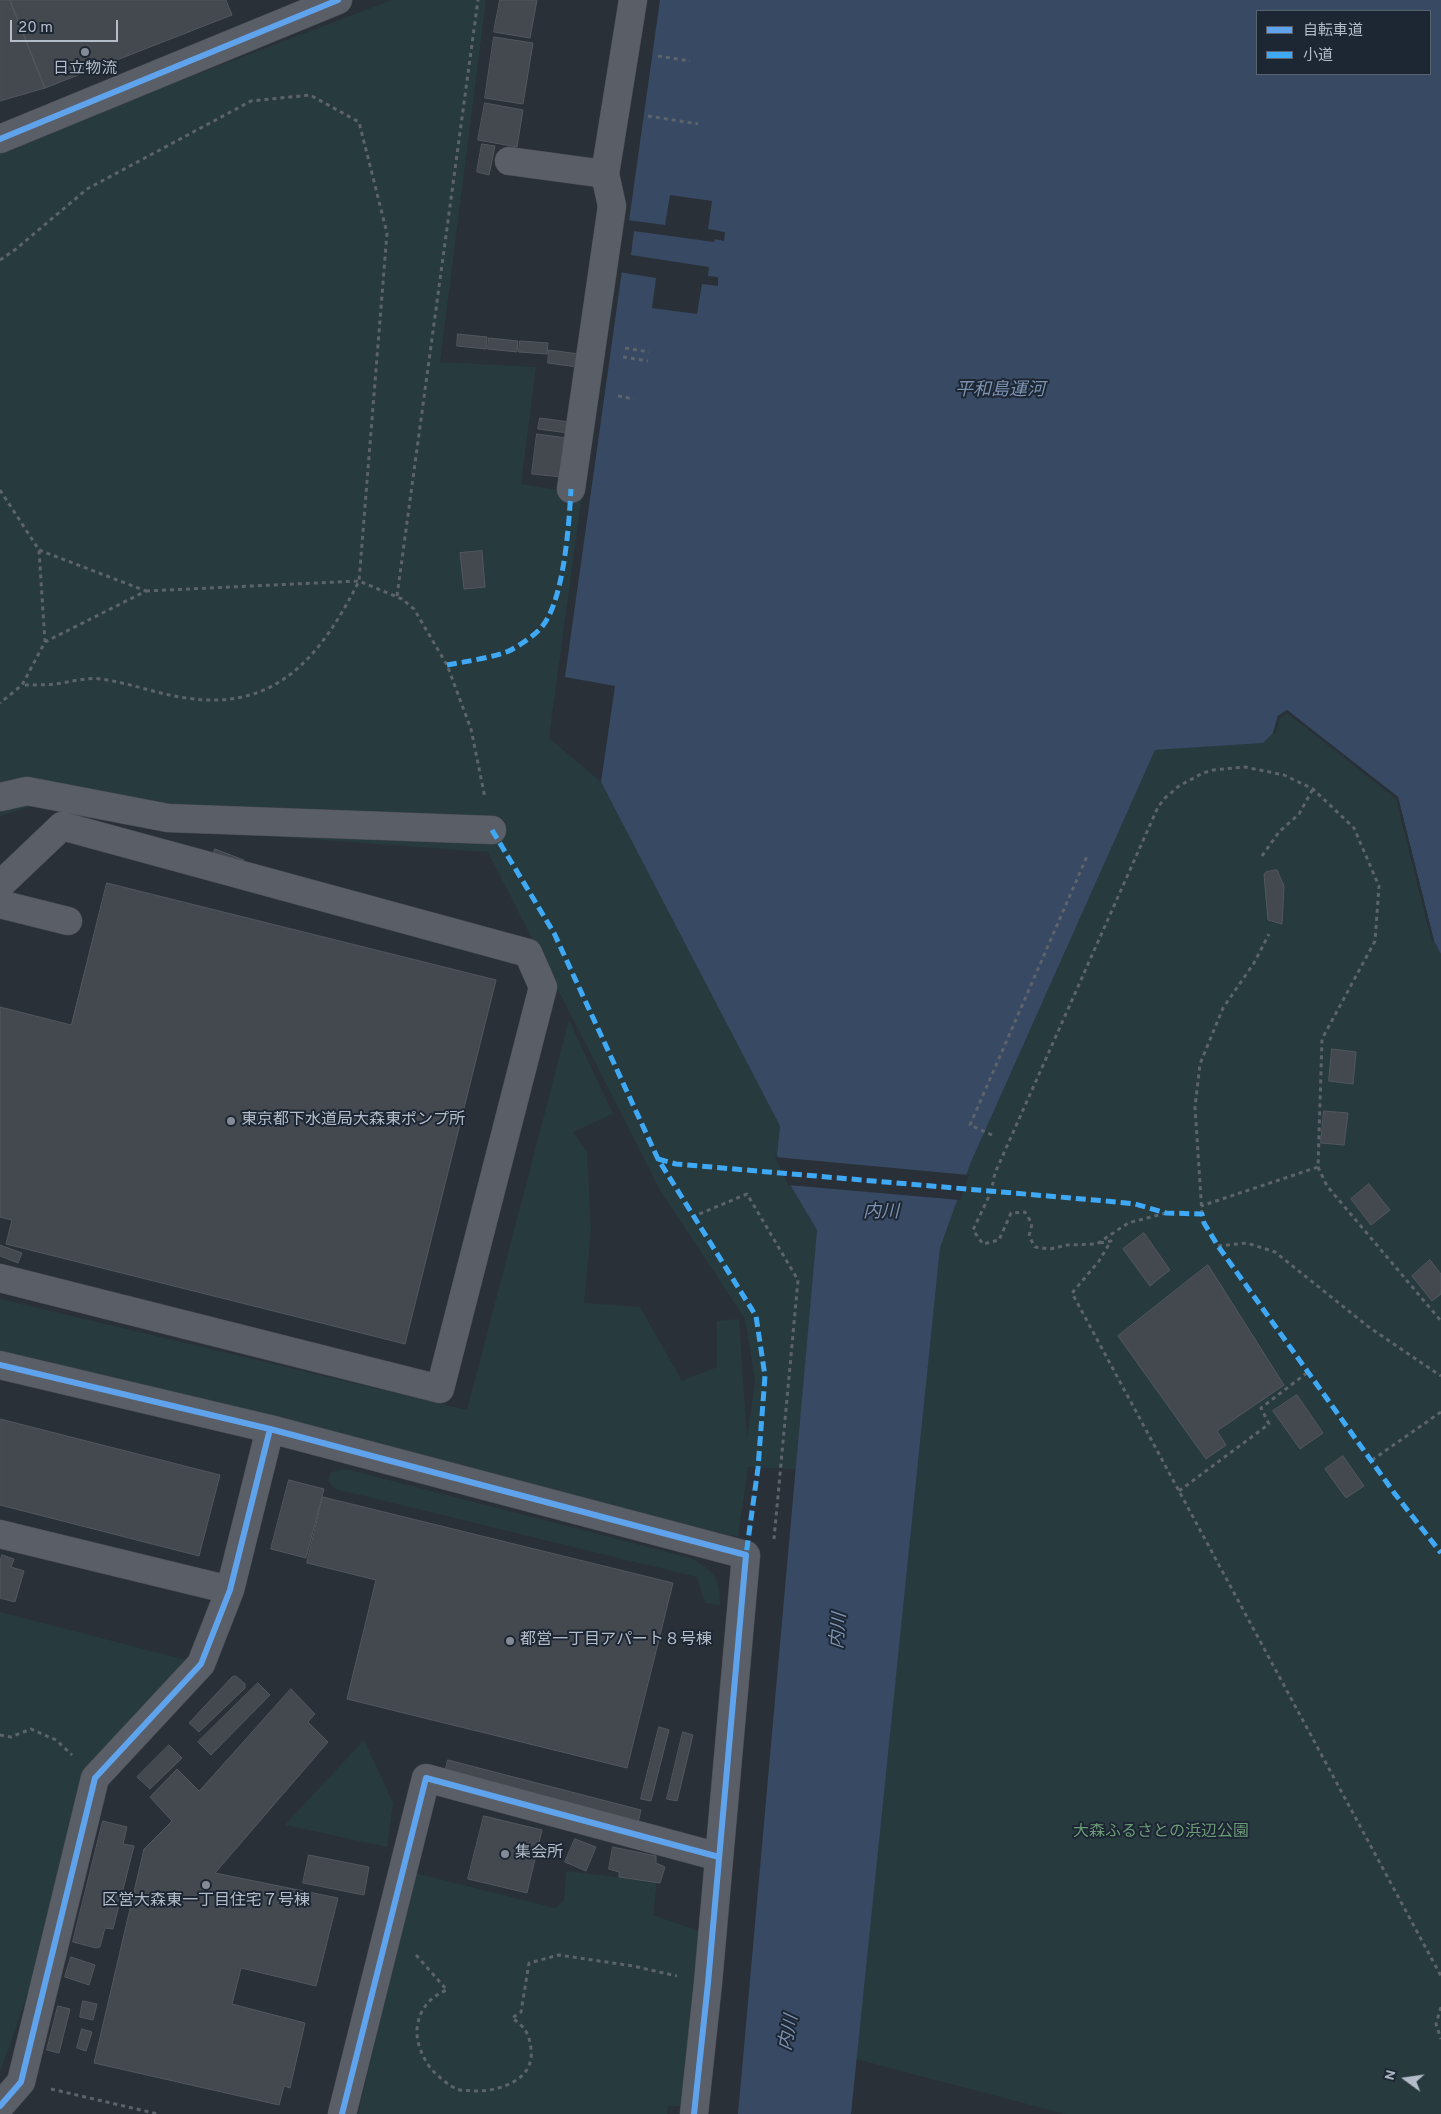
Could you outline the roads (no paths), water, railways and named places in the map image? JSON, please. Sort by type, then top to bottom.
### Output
[{"type":"street","points":[[0,139],[338,0]]},
{"type":"street","points":[[571,489],[612,206],[605,174],[615,111],[626,1]]},
{"type":"street","points":[[509,161],[605,174]]},
{"type":"street","points":[[0,797],[27,791],[168,818],[492,830]]},
{"type":"street","points":[[0,885],[62,826],[528,953],[543,988],[440,1389],[0,1278]]},
{"type":"street","points":[[0,904],[68,921]]},
{"type":"street","points":[[0,1365],[270,1429],[746,1555],[708,1983],[694,2114]]},
{"type":"street","points":[[0,2106],[21,2082],[95,1778],[201,1664],[230,1590],[270,1429]]},
{"type":"street","points":[[0,1534],[230,1590]]},
{"type":"street","points":[[342,2114],[426,1778],[719,1857]]},
{"type":"water","name":"平和島運河","points":[[660,0],[1441,0],[1441,954],[1434,941],[1398,797],[1287,710],[1278,716],[1273,733],[1263,743],[1155,750],[971,1162],[940,1248],[851,2114],[738,2114],[817,1230],[792,1188],[777,1155],[780,1126],[601,782],[615,686],[565,677]]},
{"type":"place","name":"日立物流","points":[[85,52]]},
{"type":"place","name":"東京都下水道局大森東ポンプ所","points":[[231,1121]]},
{"type":"place","name":"都営一丁目アパート８号棟","points":[[510,1641]]},
{"type":"place","name":"集会所","points":[[505,1854]]},
{"type":"place","name":"区営大森東一丁目住宅７号棟","points":[[206,1885]]},
{"type":"water label","name":"内川","points":[[881,1213]]},
{"type":"water label","name":"内川","points":[[840,1631]]},
{"type":"water label","name":"内川","points":[[790,2033]]},
{"type":"park label","name":"大森ふるさとの浜辺公園","points":[[1161,1833]]}]
